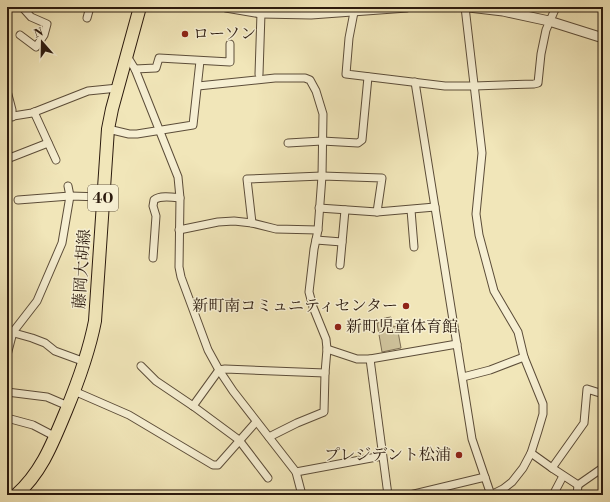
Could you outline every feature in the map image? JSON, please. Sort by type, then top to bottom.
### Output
[{"type":"main road","name":"藤岡大胡線","points":[[16,495],[27,486],[49,453],[85,362],[91,342],[95,321],[108,129],[140,7]]},
{"type":"street","points":[[20,35],[36,47],[44,35],[48,24],[31,17],[22,7]]},
{"type":"street","points":[[87,18],[90,7]]},
{"type":"street","points":[[226,7],[261,12],[407,7]]},
{"type":"street","points":[[415,82],[472,439],[491,495],[503,489],[512,482],[524,468],[531,453],[543,414],[543,404],[524,357],[518,332],[494,291],[479,235],[476,214],[482,154],[465,7]]},
{"type":"street","points":[[469,7],[503,11],[549,21],[603,38]]},
{"type":"street","points":[[355,9],[348,38],[346,74],[445,86],[474,86],[538,83],[541,54],[549,21],[556,7]]},
{"type":"street","points":[[259,74],[261,12]]},
{"type":"street","points":[[135,69],[156,68],[159,58],[230,62],[230,44]]},
{"type":"street","points":[[127,56],[135,69],[178,177],[180,198],[178,267],[208,350],[233,391],[296,472],[302,495]]},
{"type":"street","points":[[108,129],[129,134],[194,125],[200,61]]},
{"type":"street","points":[[288,143],[322,141],[358,143],[362,140],[368,77]]},
{"type":"street","points":[[198,86],[275,78],[305,78],[310,80],[316,91],[323,114],[322,176],[318,230],[314,249],[309,292],[313,307],[326,339],[327,349],[324,412],[297,423],[269,438]]},
{"type":"street","points":[[7,91],[12,110],[10,117],[34,112],[88,91],[118,88]]},
{"type":"street","points":[[34,112],[56,160]]},
{"type":"street","points":[[7,158],[48,143]]},
{"type":"street","points":[[252,223],[247,179],[322,176],[382,178],[377,212]]},
{"type":"street","points":[[7,355],[10,332],[37,301],[62,243],[70,196],[68,186]]},
{"type":"street","points":[[18,200],[70,196],[103,197]]},
{"type":"street","points":[[154,258],[156,216],[153,206],[154,200],[161,197],[180,198]]},
{"type":"street","points":[[319,208],[377,212],[435,207]]},
{"type":"street","points":[[340,265],[345,210]]},
{"type":"street","points":[[411,210],[414,247]]},
{"type":"street","points":[[179,230],[218,222],[234,221],[276,228],[318,230]]},
{"type":"street","points":[[316,240],[342,242]]},
{"type":"street","points":[[10,332],[32,338],[44,343],[55,351],[85,362]]},
{"type":"street","points":[[327,349],[357,359],[370,359],[457,344]]},
{"type":"street","points":[[463,377],[490,370],[524,357]]},
{"type":"street","points":[[370,359],[388,495]]},
{"type":"street","points":[[141,366],[156,381],[194,406],[240,440],[268,478]]},
{"type":"street","points":[[194,406],[219,370],[325,373]]},
{"type":"street","points":[[552,468],[584,423],[587,389],[603,394]]},
{"type":"street","points":[[74,391],[129,415],[214,465],[218,465],[256,422]]},
{"type":"street","points":[[7,392],[47,397],[68,406]]},
{"type":"street","points":[[7,418],[33,425],[56,437]]},
{"type":"street","points":[[531,453],[578,486]]},
{"type":"street","points":[[296,472],[382,456]]},
{"type":"street","points":[[577,495],[578,486],[603,470]]},
{"type":"street","points":[[553,495],[563,476]]},
{"type":"street","points":[[410,495],[485,477]]},
{"type":"shaded area","points":[[391,317],[393,327],[397,326],[401,348],[382,352],[377,323],[385,322],[384,318]]},
{"type":"place","name":"ローソン","points":[[185,34]]},
{"type":"place","name":"新町南コミュニティセンター","points":[[406,306]]},
{"type":"place","name":"新町児童体育館","points":[[338,327]]},
{"type":"place","name":"プレジデント松浦","points":[[459,455]]}]
